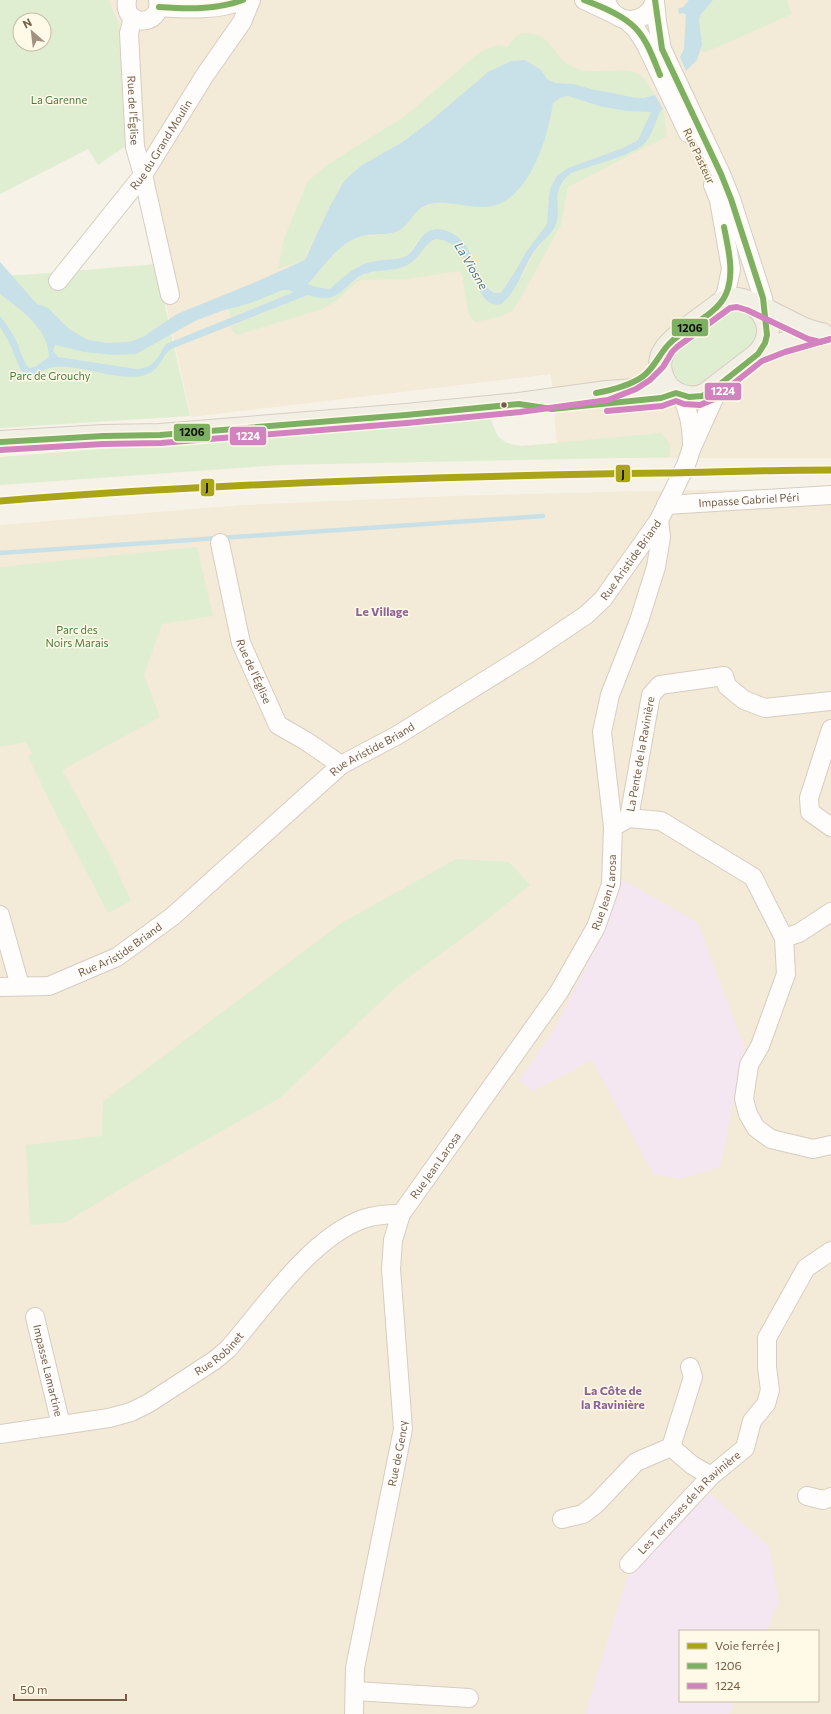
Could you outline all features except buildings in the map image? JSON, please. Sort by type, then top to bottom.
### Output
[{"type":"main road","points":[[607,392],[641,377],[657,362],[672,341],[720,304],[728,300],[737,299],[760,311],[804,329],[826,333]]},
{"type":"main road","points":[[758,354],[767,339],[768,330],[760,311]]},
{"type":"main road","points":[[0,442],[103,436],[160,435],[406,415],[519,404],[607,392],[649,389],[677,393],[689,397],[702,396],[710,392],[758,354],[782,344],[826,333]]},
{"type":"main road","points":[[664,351],[661,360],[661,373],[664,381],[677,393]]},
{"type":"street","points":[[127,0],[127,10],[133,18],[143,21],[149,20],[157,12],[158,4],[177,9],[230,6],[243,0]]},
{"type":"street","name":"Rue du Grand Moulin","points":[[58,281],[143,175],[205,75],[242,22],[251,0]]},
{"type":"street","points":[[584,0],[636,20],[651,10],[655,0]]},
{"type":"street","name":"Rue Pasteur","points":[[655,0],[660,39],[660,60]]},
{"type":"street","name":"Rue Pasteur","points":[[615,11],[640,35],[660,60],[731,199],[763,298],[760,311]]},
{"type":"street","name":"Rue de l'Église","points":[[133,18],[129,33],[135,148],[143,175],[170,295]]},
{"type":"street","name":"Rue Pasteur","points":[[681,102],[719,200],[730,269],[726,293],[720,304]]},
{"type":"street","name":"Rue Aristide Briand","points":[[0,987],[48,986],[117,957],[173,916],[341,765],[409,728],[528,654],[586,615],[603,599],[662,513],[686,465],[692,447],[721,383]]},
{"type":"street","name":"Rue Aristide Briand","points":[[677,393],[686,405],[692,423],[692,447]]},
{"type":"street","name":"Impasse Gabriel Péri","points":[[662,513],[831,495]]},
{"type":"street","name":"Rue Jean Larosa","points":[[402,1214],[559,992],[596,927],[610,884],[613,827],[602,732],[610,695],[639,621],[656,567],[661,537],[662,513]]},
{"type":"street","name":"Rue de l'Église","points":[[220,543],[241,643],[278,725],[306,741],[341,765]]},
{"type":"street","name":"La Pente de la Ravinière","points":[[629,818],[651,695],[660,685],[724,676],[727,686],[744,700],[765,708],[831,701]]},
{"type":"street","points":[[831,729],[809,798],[810,812],[831,827]]},
{"type":"street","name":"La Pente de la Ravinière","points":[[613,827],[629,818],[661,821],[753,877],[784,938],[786,974],[760,1046],[749,1065],[744,1099],[748,1114],[756,1128],[771,1139],[813,1149],[831,1145]]},
{"type":"street","points":[[784,938],[799,933],[831,912]]},
{"type":"street","points":[[0,915],[20,986]]},
{"type":"street","name":"Rue Robinet","points":[[0,1434],[123,1415],[149,1403],[215,1360],[228,1349],[298,1266],[324,1243],[361,1220],[377,1215],[402,1214]]},
{"type":"street","name":"Rue de Gency","points":[[354,1714],[355,1668],[403,1429],[391,1269],[393,1240],[402,1214]]},
{"type":"street","name":"Les Terrasses de la Ravinière","points":[[629,1564],[711,1476],[745,1448],[752,1420],[766,1404],[770,1390],[767,1367],[767,1338],[806,1268],[831,1252]]},
{"type":"street","name":"Impasse Lamartine","points":[[35,1317],[61,1425]]},
{"type":"street","points":[[562,1519],[583,1514],[596,1504],[636,1462],[671,1447],[693,1377],[690,1367]]},
{"type":"street","points":[[671,1447],[692,1465],[711,1476]]},
{"type":"street","points":[[807,1496],[823,1500],[831,1497]]},
{"type":"street","points":[[354,1691],[469,1698]]},
{"type":"shaded area","points":[[109,0],[831,0],[831,458],[558,458],[551,374],[191,417],[157,264],[122,34]]},
{"type":"shaded area","points":[[831,489],[831,1714],[0,1714],[0,525],[243,505],[452,496],[686,490]]},
{"type":"shaded area","points":[[622,879],[698,923],[745,1048],[720,1167],[680,1179],[653,1174],[592,1060],[533,1091],[519,1080],[554,1029],[586,967]]},
{"type":"shaded area","points":[[710,1493],[769,1547],[779,1602],[766,1630],[679,1630],[679,1702],[735,1702],[729,1714],[585,1714],[627,1577]]},
{"type":"green space","name":"La Garenne","points":[[0,0],[109,0],[122,33],[126,146],[98,165],[88,149],[0,194]]},
{"type":"green space","points":[[713,0],[786,0],[792,14],[709,51],[701,52],[702,42],[699,18],[704,8]]},
{"type":"green space","points":[[522,33],[540,36],[546,40],[566,62],[581,70],[618,70],[634,72],[644,79],[655,95],[637,98],[573,84],[555,83],[547,79],[541,70],[525,60],[511,61],[488,72],[428,123],[401,143],[362,165],[349,176],[307,253],[305,260],[278,269],[284,238],[308,181],[327,165],[405,116],[480,52],[497,45],[507,47],[515,37]]},
{"type":"green space","points":[[568,96],[599,106],[627,111],[652,112],[638,140],[623,148],[568,168],[549,196],[547,224],[526,252],[501,293],[494,293],[487,288],[465,245],[450,232],[423,235],[404,257],[376,261],[358,266],[330,289],[308,284],[344,244],[360,236],[375,236],[399,230],[404,227],[412,216],[423,207],[431,204],[458,203],[484,207],[550,122],[553,103],[560,98]]},
{"type":"green space","points":[[663,109],[667,136],[568,187],[561,225],[512,311],[499,317],[475,322],[469,315],[462,274],[459,271],[407,279],[362,280],[357,282],[336,301],[322,309],[237,335],[231,329],[231,326],[308,295],[324,298],[336,295],[362,275],[414,261],[426,245],[435,239],[448,241],[458,248],[475,281],[503,302],[523,275],[535,251],[552,231],[557,215],[558,191],[566,177],[571,173],[621,156],[639,148],[645,143],[652,132],[661,110]]},
{"type":"green space","name":"Parc de Grouchy","points":[[0,262],[11,275],[157,264],[190,416],[0,428]]},
{"type":"green space","points":[[283,290],[295,292],[231,317],[228,309],[251,303]]},
{"type":"green space","points":[[734,311],[745,314],[753,321],[756,331],[751,346],[744,353],[732,360],[703,382],[694,385],[687,385],[680,381],[674,373],[672,367],[673,358],[677,350],[727,313]]},
{"type":"green space","points":[[491,418],[497,435],[500,438],[509,443],[522,446],[661,433],[670,443],[670,457],[280,465],[0,485],[0,457]]},
{"type":"green space","name":"Parc des Noirs Marais","points":[[197,547],[213,616],[162,624],[144,675],[160,717],[62,770],[112,860],[131,901],[108,913],[54,810],[28,756],[32,754],[26,742],[0,747],[0,567]]},
{"type":"green space","points":[[456,859],[509,862],[530,885],[484,922],[397,986],[280,1098],[132,1182],[66,1222],[30,1225],[26,1145],[102,1136],[103,1101],[343,922]]},
{"type":"water","points":[[689,0],[713,0],[701,14],[699,20],[702,45],[697,60],[686,71],[680,57],[684,49],[686,15],[684,13],[679,14],[678,9],[683,7]]},
{"type":"water","name":"La Viosne","points":[[525,60],[541,70],[547,79],[555,83],[573,84],[637,98],[655,95],[663,109],[661,110],[652,132],[644,144],[630,153],[620,157],[571,173],[564,180],[558,194],[558,213],[555,227],[535,250],[516,286],[507,299],[501,304],[491,304],[484,298],[467,263],[459,251],[449,243],[435,239],[427,245],[413,261],[404,267],[362,275],[338,294],[329,298],[308,295],[171,349],[167,352],[155,370],[145,375],[124,377],[75,368],[53,367],[31,377],[27,376],[21,371],[9,342],[0,327],[0,316],[16,340],[23,358],[29,368],[35,367],[49,357],[44,337],[39,329],[24,313],[0,294],[0,262],[37,304],[48,308],[69,329],[88,340],[107,343],[129,342],[143,337],[177,314],[305,260],[330,206],[343,183],[349,176],[362,165],[401,143],[428,123],[488,72],[511,61]],"holes":[[[568,96],[599,106],[627,111],[651,112],[638,140],[623,148],[568,168],[557,176],[551,187],[549,196],[547,224],[526,252],[501,293],[494,293],[487,287],[469,250],[463,242],[455,235],[438,229],[425,233],[408,255],[401,258],[379,260],[362,265],[351,271],[330,289],[308,284],[331,257],[351,240],[359,237],[390,233],[400,230],[421,208],[425,206],[437,203],[450,203],[484,207],[499,204],[513,195],[524,183],[541,151],[553,103],[560,98]],[[283,290],[294,292],[166,344],[154,362],[147,367],[136,369],[58,357],[53,351],[56,345],[84,352],[114,355],[136,354],[195,321],[221,311],[251,303]]]},
{"type":"waterway","points":[[0,553],[543,516]]},
{"type":"rail line","name":"J","points":[[0,501],[166,489],[332,481],[498,476],[831,470]]},
{"type":"transit line","name":"1206","points":[[159,7],[212,7],[223,6],[243,0]]},
{"type":"transit line","name":"1206","points":[[584,0],[615,13],[631,24],[645,41],[660,75]]},
{"type":"transit line","name":"1206","points":[[0,442],[103,436],[160,435],[406,415],[519,404],[552,409],[661,398],[676,393],[689,397],[702,396],[710,392],[758,354],[765,343],[767,335],[763,298],[731,199],[721,174],[662,49],[655,0]]},
{"type":"transit line","name":"1206","points":[[596,393],[626,385],[642,377],[650,370],[669,344],[683,332],[708,315],[722,301],[729,286],[730,278],[730,260],[724,227]]},
{"type":"transit line","name":"1224","points":[[0,450],[103,444],[161,443],[407,423],[520,412],[608,400],[636,389],[650,380],[663,367],[672,352],[677,347],[730,308],[737,307],[747,310],[808,339],[820,342],[831,339]]},
{"type":"transit line","name":"1224","points":[[607,411],[662,406],[676,401],[684,404],[700,405],[714,399],[762,361],[785,352],[831,339]]},
{"type":"district","name":"Le Village","points":[[382,612]]},
{"type":"district","name":"La Côte de la Ravinière","points":[[613,1398]]}]
